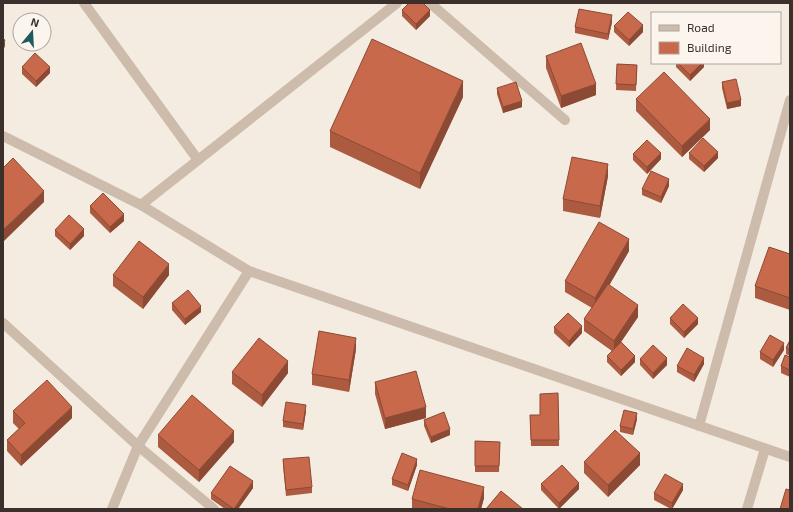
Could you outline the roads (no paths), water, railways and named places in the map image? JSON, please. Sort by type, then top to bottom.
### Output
[{"type":"street","points":[[84,3],[198,160]]},
{"type":"street","points":[[141,205],[397,3]]},
{"type":"street","points":[[430,3],[565,120]]},
{"type":"street","points":[[699,426],[790,100]]},
{"type":"street","points":[[3,136],[141,205],[249,271],[790,458]]},
{"type":"street","points":[[112,509],[138,446],[249,271]]},
{"type":"street","points":[[3,323],[138,446],[214,509]]},
{"type":"street","points":[[747,509],[765,449]]}]
